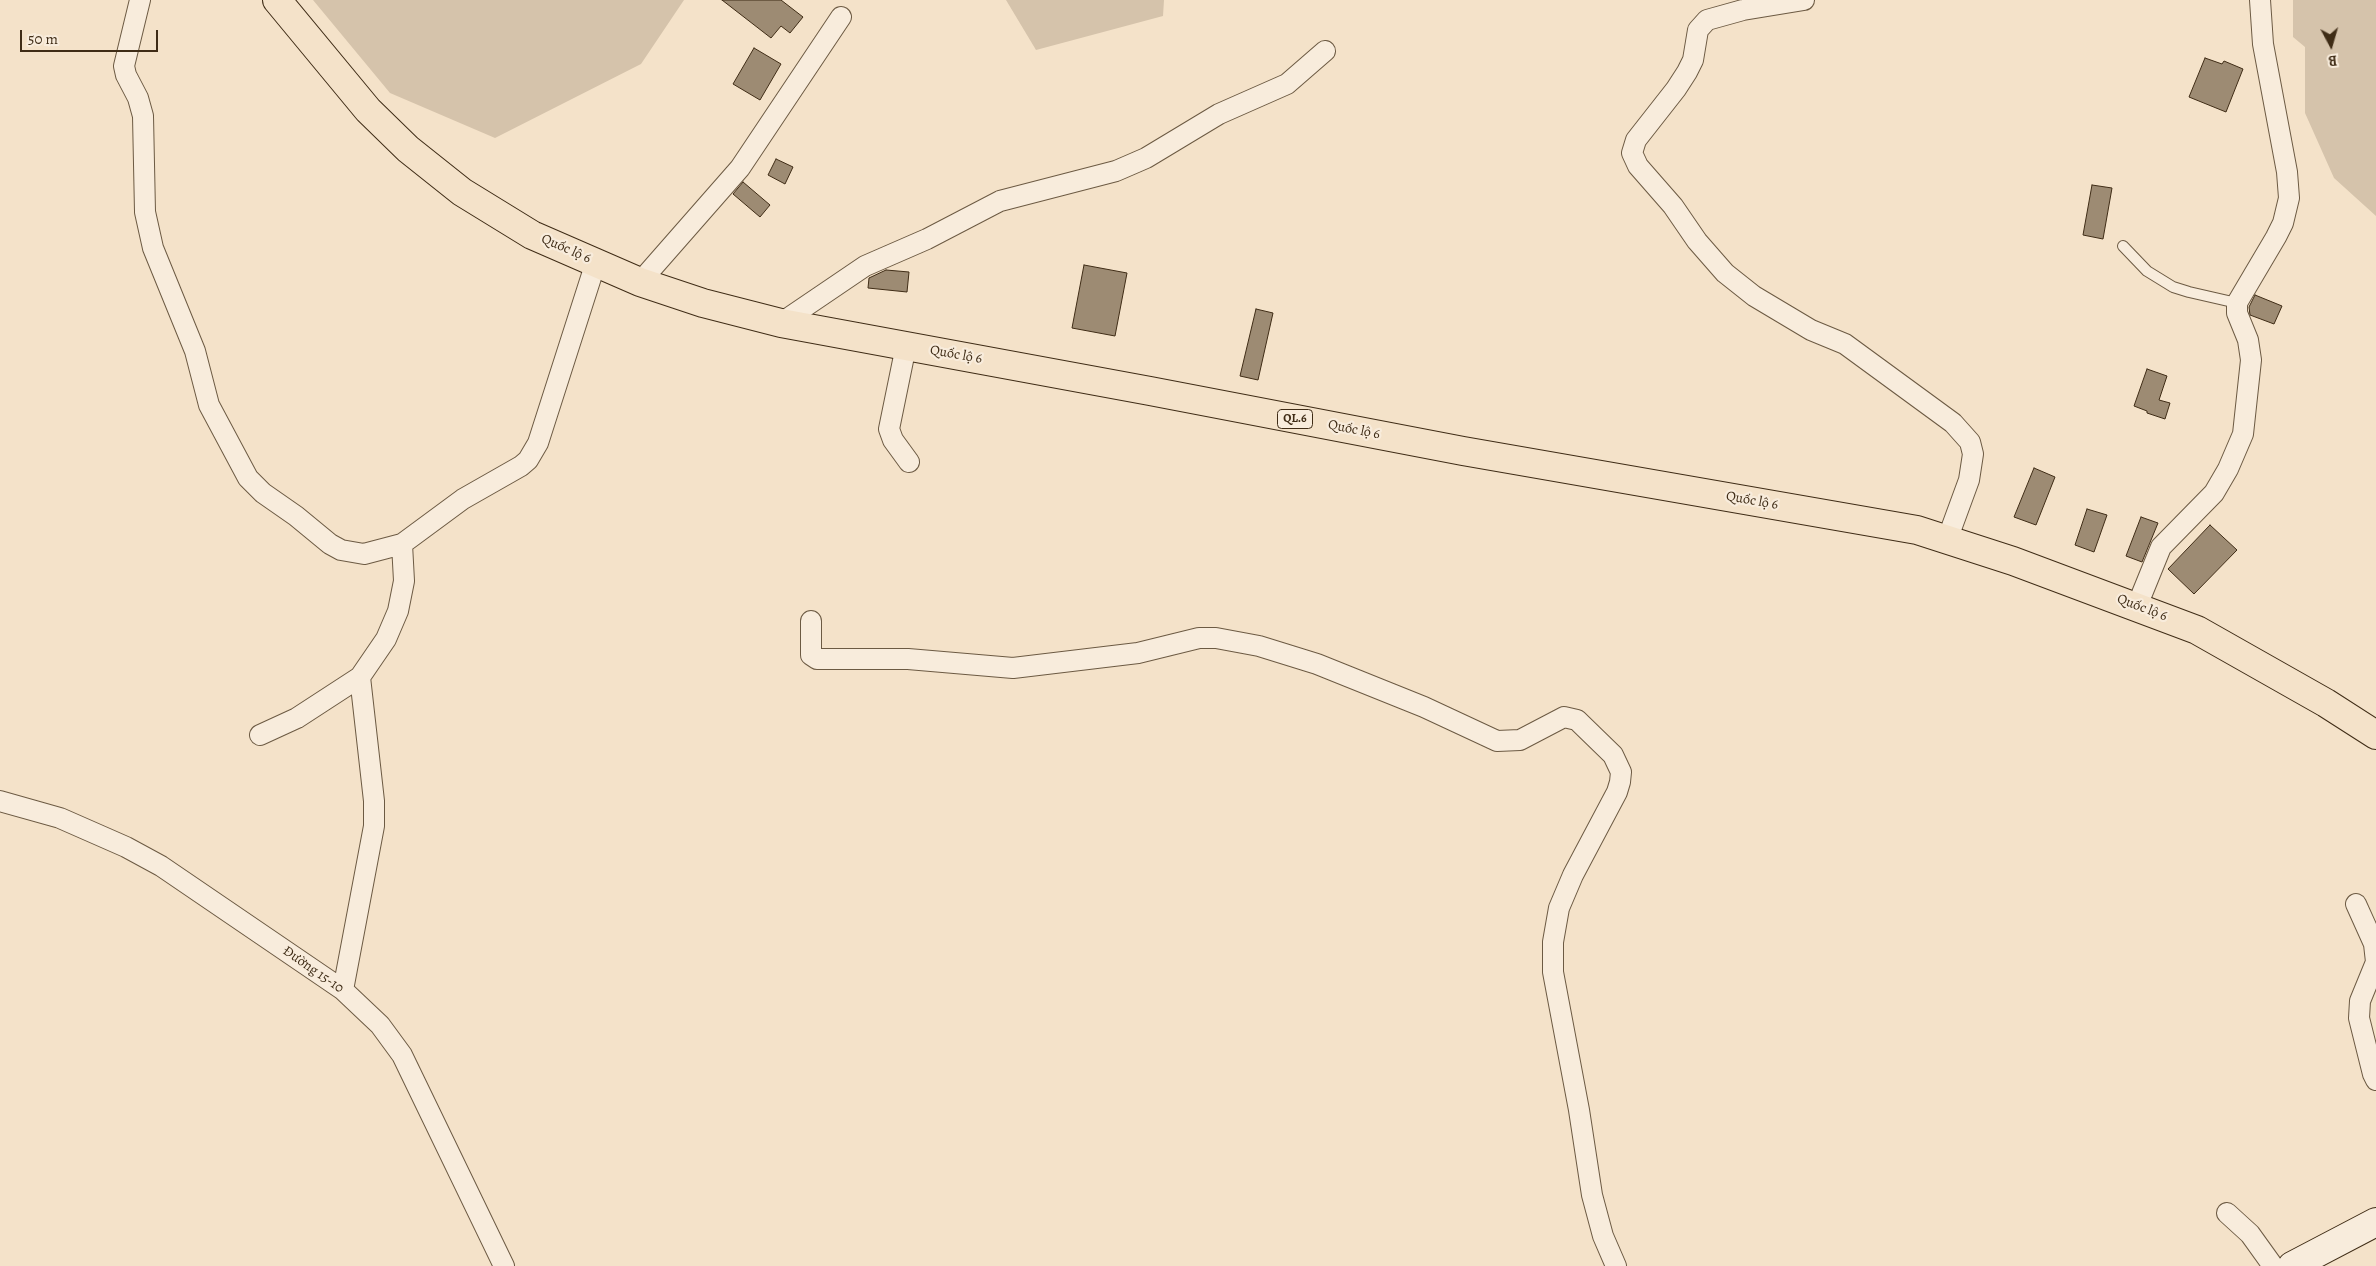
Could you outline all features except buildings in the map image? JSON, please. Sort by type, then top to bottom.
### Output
[{"type":"highway","name":"Quốc lộ 6","points":[[277,0],[368,110],[408,149],[462,192],[524,230],[640,282],[703,303],[781,323],[1463,451],[1917,530],[2013,560],[2197,630],[2326,702],[2376,735]]},
{"type":"street","points":[[140,0],[124,66],[126,75],[138,98],[143,116],[144,212],[154,248],[195,351],[209,404],[252,482],[330,544],[341,550],[364,554],[402,544],[463,499],[521,466],[528,460],[538,443],[596,262]]},
{"type":"street","points":[[1804,0],[1742,10],[1707,20],[1698,30],[1693,60],[1687,72],[1636,140],[1632,153],[1638,166],[1668,200],[1697,241],[1725,273],[1754,296],[1811,330],[1845,344],[1953,423],[1970,442],[1973,454],[1969,480],[1946,540]]},
{"type":"street","points":[[2137,606],[2161,547],[2214,493],[2228,469],[2242,434],[2252,360],[2248,340],[2237,313],[2237,303],[2283,223],[2289,198],[2287,172],[2265,53],[2260,0]]},
{"type":"street","points":[[640,282],[740,168],[841,17]]},
{"type":"street","points":[[781,323],[865,266],[927,239],[1000,201],[1116,171],[1146,158],[1219,114],[1287,84],[1325,52]]},
{"type":"street","points":[[906,346],[889,428],[893,440],[909,462]]},
{"type":"street","points":[[260,735],[297,718],[360,677],[386,639],[398,611],[404,581],[402,544]]},
{"type":"street","points":[[812,621],[811,655],[817,659],[908,659],[1013,668],[1138,653],[1199,638],[1216,638],[1259,646],[1317,664],[1424,707],[1497,741],[1520,740],[1564,717],[1577,720],[1613,755],[1621,772],[1617,792],[1573,875],[1559,908],[1553,942],[1553,972],[1579,1110],[1592,1195],[1603,1236],[1616,1266]]},
{"type":"street","points":[[343,990],[374,826],[374,801],[360,677]]},
{"type":"street","name":"Đường 15-10","points":[[0,801],[60,818],[126,847],[161,866],[343,990],[380,1026],[402,1055],[504,1266]]},
{"type":"street","points":[[2356,904],[2374,944],[2376,962],[2360,1001],[2359,1018],[2372,1074],[2376,1080]]},
{"type":"street","points":[[2227,1213],[2250,1234],[2273,1266]]},
{"type":"street","points":[[2292,1266],[2376,1222]]},
{"type":"lane","points":[[2123,246],[2147,271],[2173,286],[2189,292],[2237,303]]},
{"type":"shaded area","points":[[313,0],[684,0],[641,64],[495,138],[390,93]]},
{"type":"shaded area","points":[[1006,0],[1164,0],[1163,16],[1036,50]]},
{"type":"shaded area","points":[[2293,0],[2376,0],[2376,216],[2334,178],[2305,113],[2305,47],[2293,37]]}]
